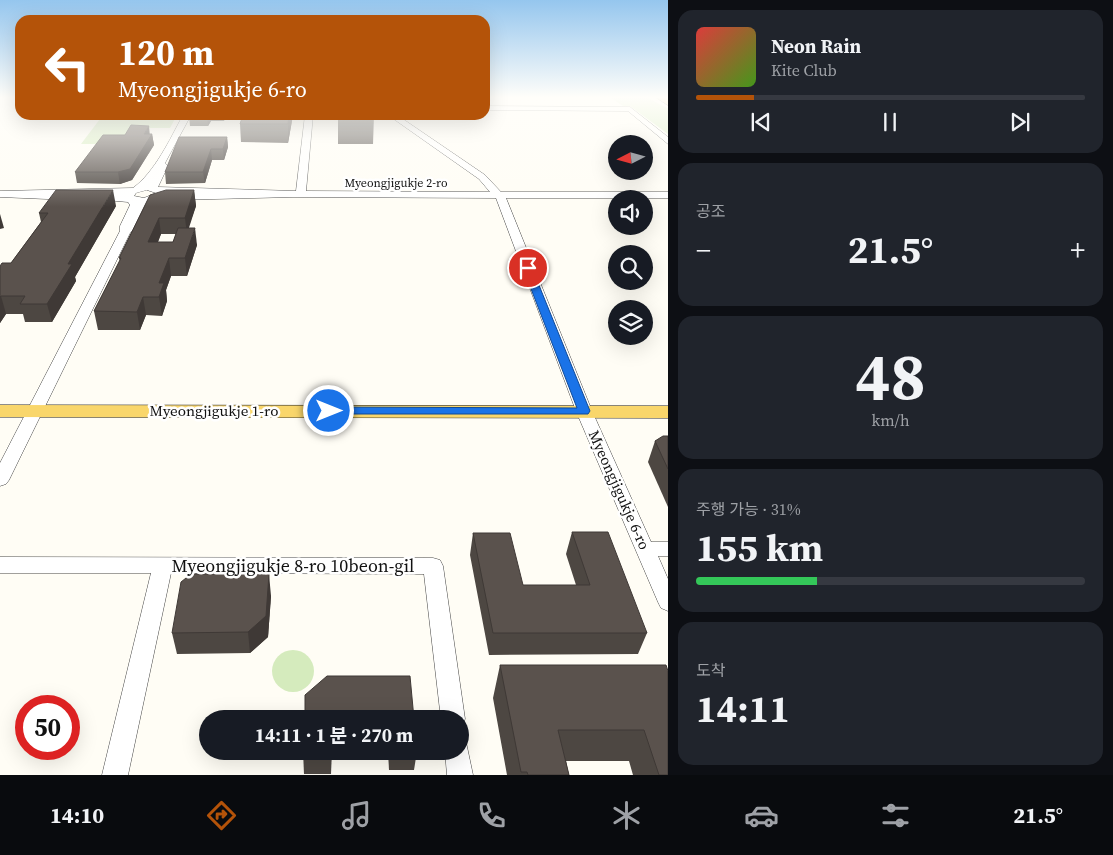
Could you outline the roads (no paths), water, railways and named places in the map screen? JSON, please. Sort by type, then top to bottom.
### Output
[{"type":"main road","name":"Myeongjigukje 1-ro","points":[[0,411],[668,412]]},
{"type":"street","points":[[0,194],[37,194],[42,197],[133,194],[146,184],[156,166],[160,164],[176,134]]},
{"type":"street","points":[[297,194],[305,134]]},
{"type":"street","name":"Myeongjigukje 6-ro","points":[[426,134],[482,177],[500,196],[584,411],[668,602]]},
{"type":"street","points":[[0,480],[126,230],[132,226],[140,211],[154,194],[163,166],[160,164]]},
{"type":"street","points":[[436,196],[467,188],[482,177]]},
{"type":"street","points":[[126,230],[124,226],[135,205],[133,194]]},
{"type":"street","name":"Myeongjigukje 2-ro","points":[[133,194],[668,195]]},
{"type":"street","points":[[646,550],[668,549]]},
{"type":"street","name":"Myeongjigukje 8-ro 10beon-gil","points":[[0,565],[433,566],[452,710]]},
{"type":"street","points":[[115,775],[163,565]]},
{"type":"street","points":[[458,760],[460,775]]}]
